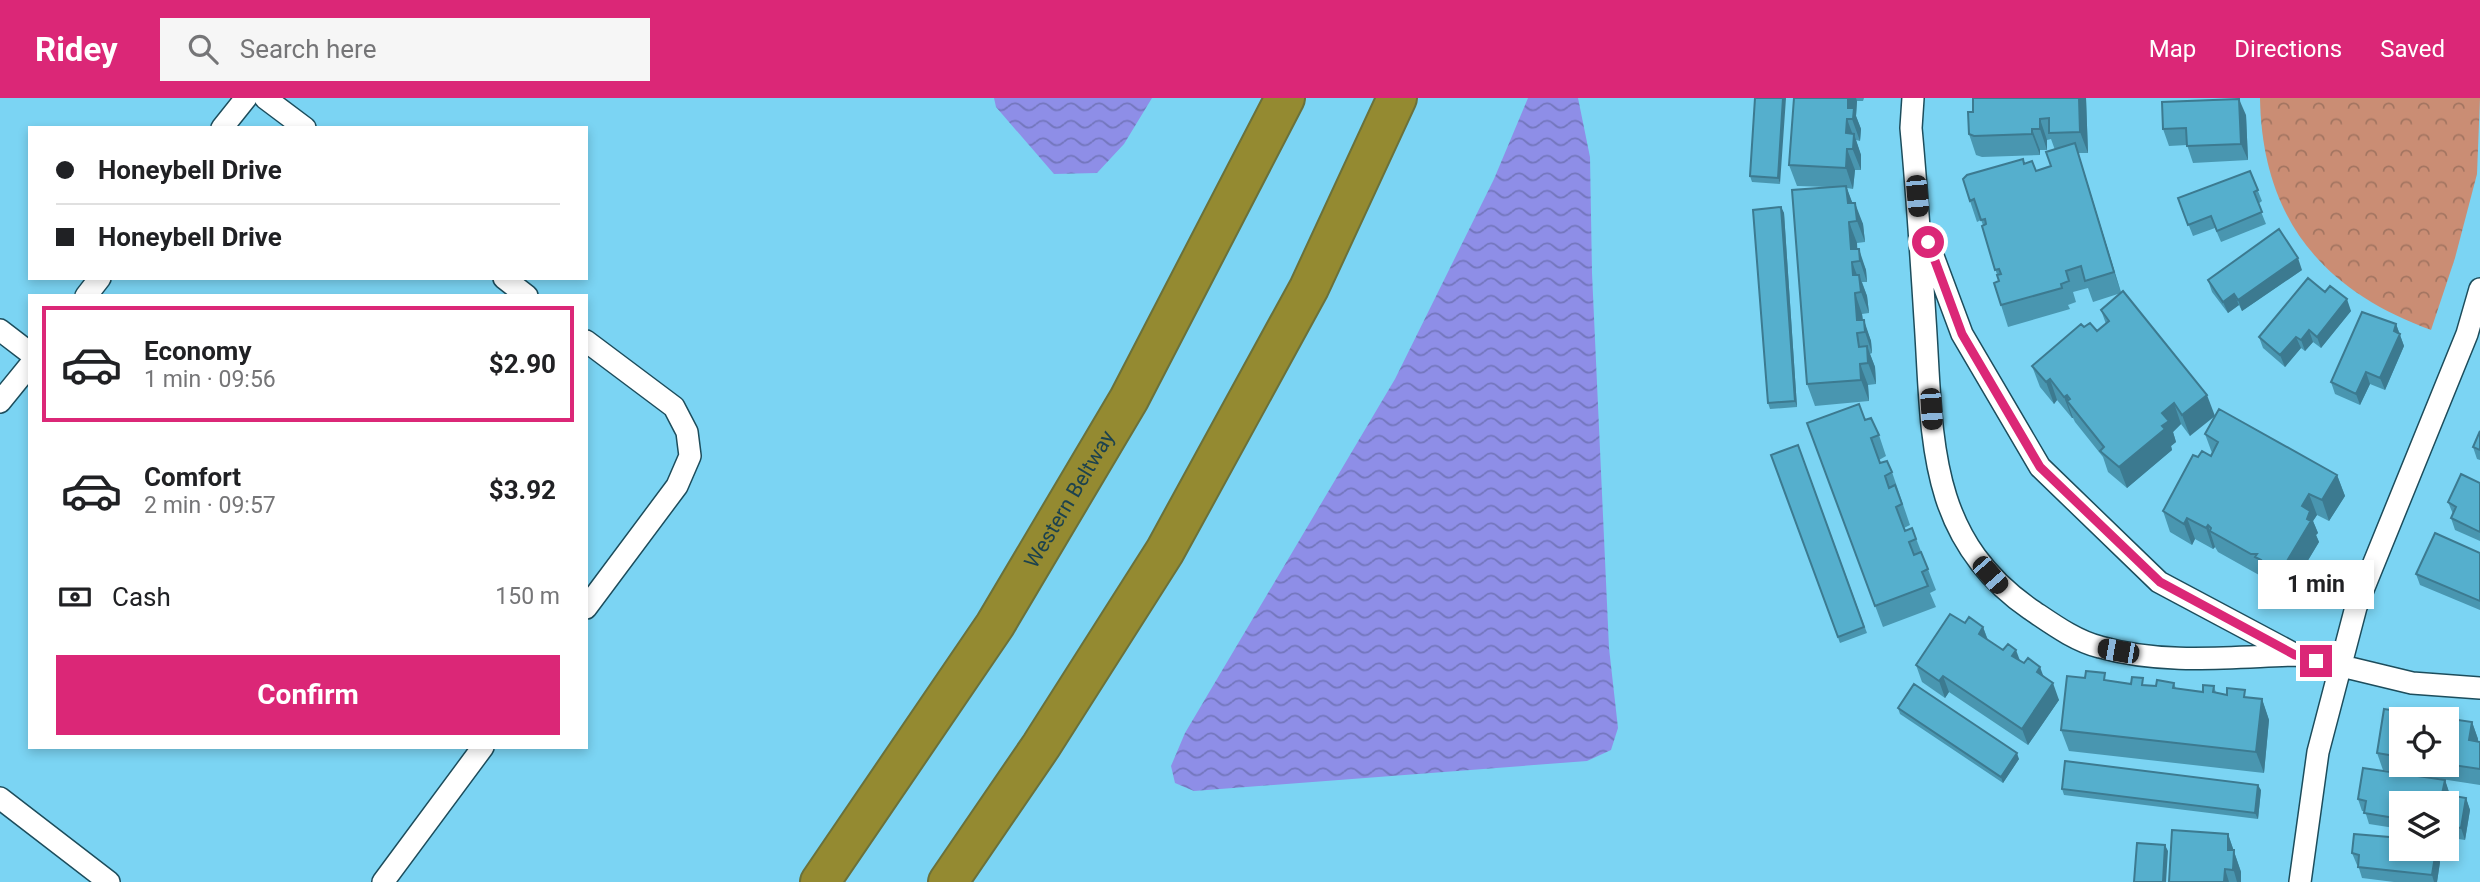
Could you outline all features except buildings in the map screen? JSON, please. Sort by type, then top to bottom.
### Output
[{"type":"highway","name":"Western Beltway","points":[[820,882],[995,625],[1129,399],[1285,98]]},
{"type":"highway","points":[[948,882],[1041,746],[1165,551],[1309,288],[1397,98]]},
{"type":"street","points":[[224,126],[246,98]]},
{"type":"street","points":[[265,98],[302,126]]},
{"type":"street","points":[[1913,98],[1911,128],[1933,436],[1941,489],[1965,545],[2003,590],[2054,625],[2098,647],[2159,659],[2295,655]]},
{"type":"street","points":[[1919,218],[1962,334],[2040,467],[2160,582],[2295,655],[2338,668],[2412,683],[2480,688]]},
{"type":"street","points":[[88,294],[98,280]]},
{"type":"street","points":[[507,280],[524,294]]},
{"type":"street","points":[[2300,882],[2318,752],[2356,607],[2467,334],[2480,289]]},
{"type":"street","points":[[0,330],[28,351]]},
{"type":"street","points":[[588,342],[674,407],[687,432],[690,456],[677,486],[588,605]]},
{"type":"street","points":[[0,402],[28,367]]},
{"type":"street","points":[[383,882],[482,749]]},
{"type":"street","points":[[0,799],[109,882]]},
{"type":"green space","points":[[2260,98],[2480,98],[2477,174],[2455,258],[2431,330],[2358,294],[2329,270],[2305,244],[2286,213],[2272,179],[2263,140]]},
{"type":"water","points":[[994,98],[1152,98],[1124,144],[1097,173],[1054,174],[996,107]]},
{"type":"water","points":[[1528,98],[1578,98],[1590,157],[1592,273],[1609,648],[1618,728],[1611,750],[1587,761],[1194,791],[1175,783],[1171,766],[1185,733],[1395,379],[1494,179]]},
{"type":"route","points":[[1928,242],[1962,334],[2040,467],[2160,582],[2295,655],[2316,661]]}]
